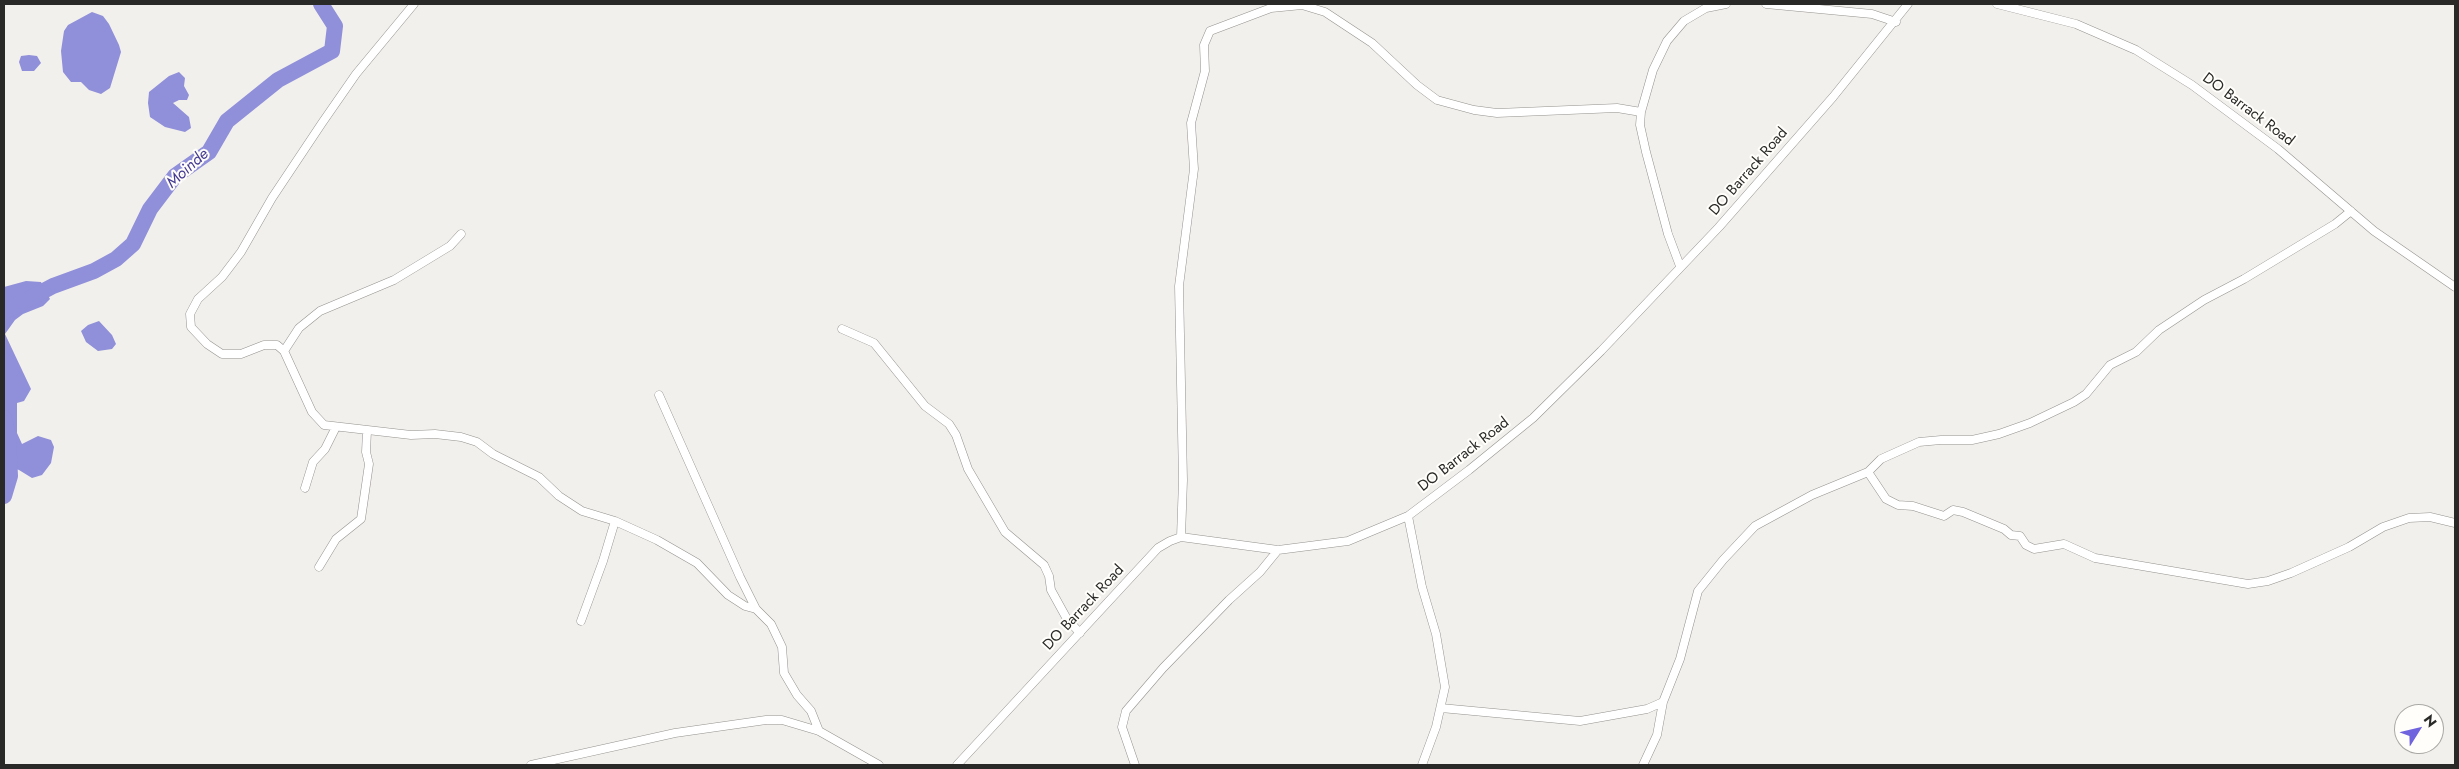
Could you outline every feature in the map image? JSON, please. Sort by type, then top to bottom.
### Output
[{"type":"street","points":[[414,4],[356,74],[272,198],[241,252],[222,277],[198,299],[190,314],[191,327],[207,344],[222,354],[241,354],[264,345],[276,345],[284,351],[312,412],[324,425],[411,435],[435,434],[460,437],[477,442],[493,454],[539,477],[559,496],[582,511],[615,521],[658,540],[697,563],[728,595],[745,606],[756,609]]},
{"type":"street","points":[[1680,266],[1668,234],[1646,152],[1640,125],[1641,112],[1653,70],[1667,41],[1684,21],[1706,8],[1726,4]]},
{"type":"street","points":[[1766,4],[1872,14],[1896,22]]},
{"type":"street","name":"DO Barrack Road","points":[[957,765],[1158,548],[1181,537],[1278,550],[1348,541],[1408,516],[1533,418],[1719,227],[1833,97],[1896,22],[1908,4]]},
{"type":"street","name":"DO Barrack Road","points":[[1997,4],[2076,24],[2136,50],[2192,85],[2278,149],[2374,231],[2455,287]]},
{"type":"street","points":[[1181,537],[1183,480],[1179,286],[1194,169],[1190,122],[1205,70],[1204,45],[1210,31],[1271,8],[1302,5],[1326,12],[1372,43],[1437,100],[1474,110],[1497,113],[1617,108],[1641,112]]},
{"type":"street","points":[[1643,765],[1657,734],[1663,702],[1680,659],[1698,591],[1723,560],[1755,526],[1812,495],[1868,472],[1881,459],[1919,442],[1972,440],[1999,434],[2030,423],[2074,402],[2086,394],[2110,365],[2136,352],[2159,330],[2204,300],[2244,279],[2335,224],[2351,211]]},
{"type":"street","points":[[284,351],[299,328],[320,311],[394,280],[450,246],[461,234]]},
{"type":"street","points":[[842,329],[874,343],[925,406],[949,424],[956,435],[968,469],[1006,532],[1044,565],[1052,590],[1067,619],[1080,633]]},
{"type":"street","points":[[659,395],[756,609],[770,624],[782,647],[784,673],[797,694],[811,711],[819,731]]},
{"type":"street","points":[[306,488],[313,462],[325,449],[336,427]]},
{"type":"street","points":[[319,567],[336,539],[362,519],[369,464],[366,452],[367,431]]},
{"type":"street","points":[[1868,472],[1886,498],[1898,505],[1913,506],[1944,516],[1953,510],[1964,512],[2004,529],[2011,535],[2020,536],[2026,545],[2034,549],[2064,544],[2095,558],[2248,584],[2268,581],[2304,568],[2349,547],[2383,527],[2409,518],[2430,517],[2455,524]]},
{"type":"street","points":[[1408,516],[1422,587],[1436,634],[1445,687],[1441,708],[1422,765]]},
{"type":"street","points":[[581,621],[603,561],[615,521]]},
{"type":"street","points":[[1135,765],[1122,728],[1126,711],[1163,668],[1229,600],[1260,572],[1278,550]]},
{"type":"street","points":[[1441,708],[1580,720],[1647,709],[1663,702]]},
{"type":"street","points":[[531,765],[675,733],[748,721],[782,720],[819,731],[879,765]]},
{"type":"water","points":[[92,12],[103,16],[109,24],[121,52],[110,88],[101,94],[89,90],[81,82],[71,82],[63,72],[61,51],[64,31],[68,25]]},
{"type":"water","points":[[21,56],[37,56],[41,63],[34,71],[22,71],[19,62]]},
{"type":"water","points":[[179,72],[185,78],[184,86],[189,95],[187,100],[179,100],[173,103],[189,117],[191,128],[185,132],[165,127],[150,117],[148,103],[149,92],[169,76]]},
{"type":"water","points":[[26,281],[41,282],[50,299],[43,306],[23,314],[15,320],[5,334],[31,389],[24,401],[17,403],[17,433],[22,444],[38,436],[51,440],[54,447],[51,463],[42,475],[32,478],[19,470],[4,465],[4,287]]},
{"type":"water","points":[[99,321],[112,335],[116,344],[112,349],[98,351],[86,342],[81,331],[88,325]]},
{"type":"waterway","name":"Moinde","points":[[4,312],[53,286],[94,271],[116,259],[133,244],[150,209],[175,176],[209,152],[227,121],[278,80],[332,51],[335,26],[321,4]]},
{"type":"waterway","name":"Moinde","points":[[4,418],[8,436],[10,476],[4,496]]}]
